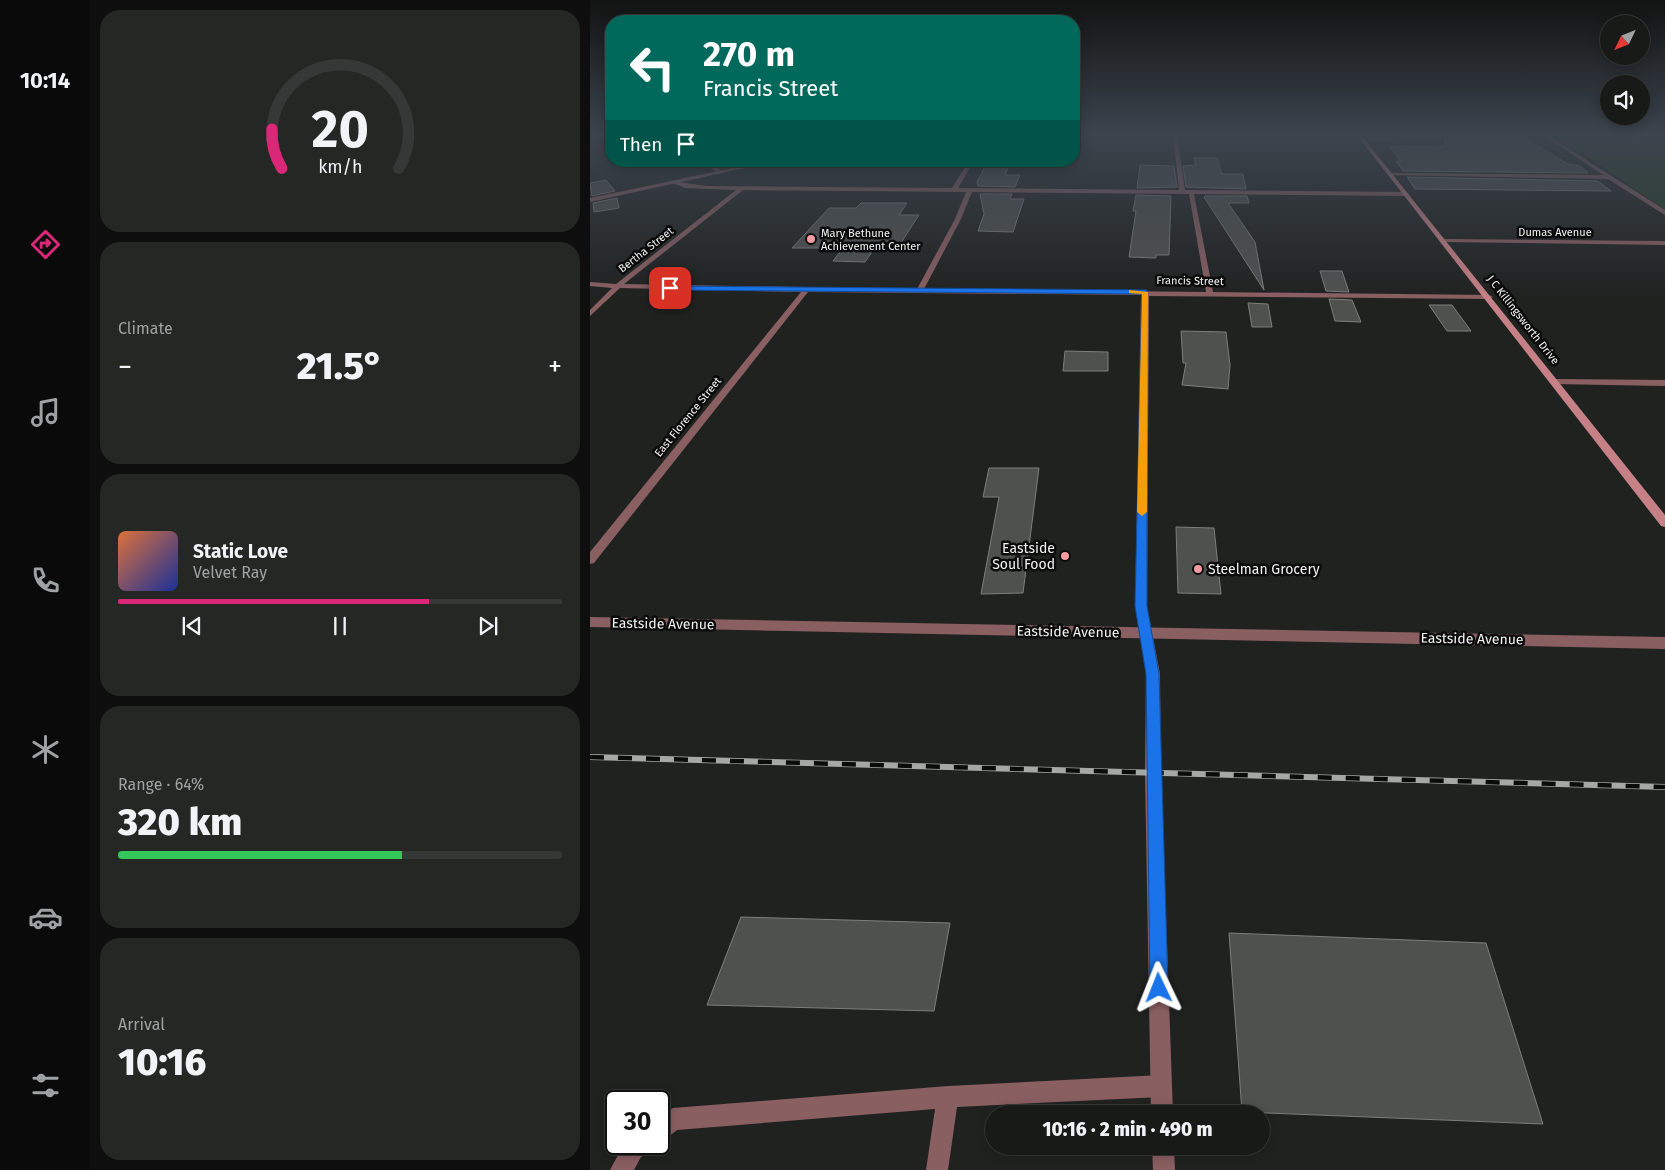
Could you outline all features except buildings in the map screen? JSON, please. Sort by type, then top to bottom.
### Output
[{"type":"main road","name":"J C Killingsworth Drive","points":[[1403,190],[1665,523]]},
{"type":"street","points":[[590,200],[639,190]]},
{"type":"street","name":"Bertha Street","points":[[590,314],[618,286],[740,190]]},
{"type":"street","points":[[912,190],[1406,194]]},
{"type":"street","points":[[920,290],[958,219],[970,190]]},
{"type":"street","points":[[1628,190],[1665,213]]},
{"type":"street","points":[[1191,191],[1210,292]]},
{"type":"street","name":"Dumas Avenue","points":[[1445,241],[1665,243]]},
{"type":"street","name":"Francis Street","points":[[590,284],[806,290],[1210,292],[1489,297]]},
{"type":"street","name":"East Florence Street","points":[[590,560],[806,290]]},
{"type":"street","points":[[1145,292],[1141,606],[1153,674],[1162,1105]]},
{"type":"street","points":[[1556,382],[1665,383]]},
{"type":"street","name":"Eastside Avenue","points":[[590,622],[1665,643]]},
{"type":"street","points":[[670,1121],[673,1119],[948,1097],[1161,1086]]},
{"type":"street","points":[[937,1170],[948,1097]]},
{"type":"street","points":[[621,1170],[630,1155]]},
{"type":"street","points":[[1163,1155],[1164,1170]]},
{"type":"green space","points":[[1635,190],[1665,190],[1665,210]]},
{"type":"railway","points":[[590,757],[1665,787]]},
{"type":"slow traffic","points":[[1131,292],[1145,292],[1142,512]]},
{"type":"place","name":"Mary Bethune Achievement Center","points":[[811,239]]},
{"type":"place","name":"Eastside Soul Food","points":[[1065,556]]},
{"type":"place","name":"Steelman Grocery","points":[[1198,569]]},
{"type":"route","points":[[670,288],[1145,292],[1141,606],[1153,674],[1153,773],[1159,988]]}]
